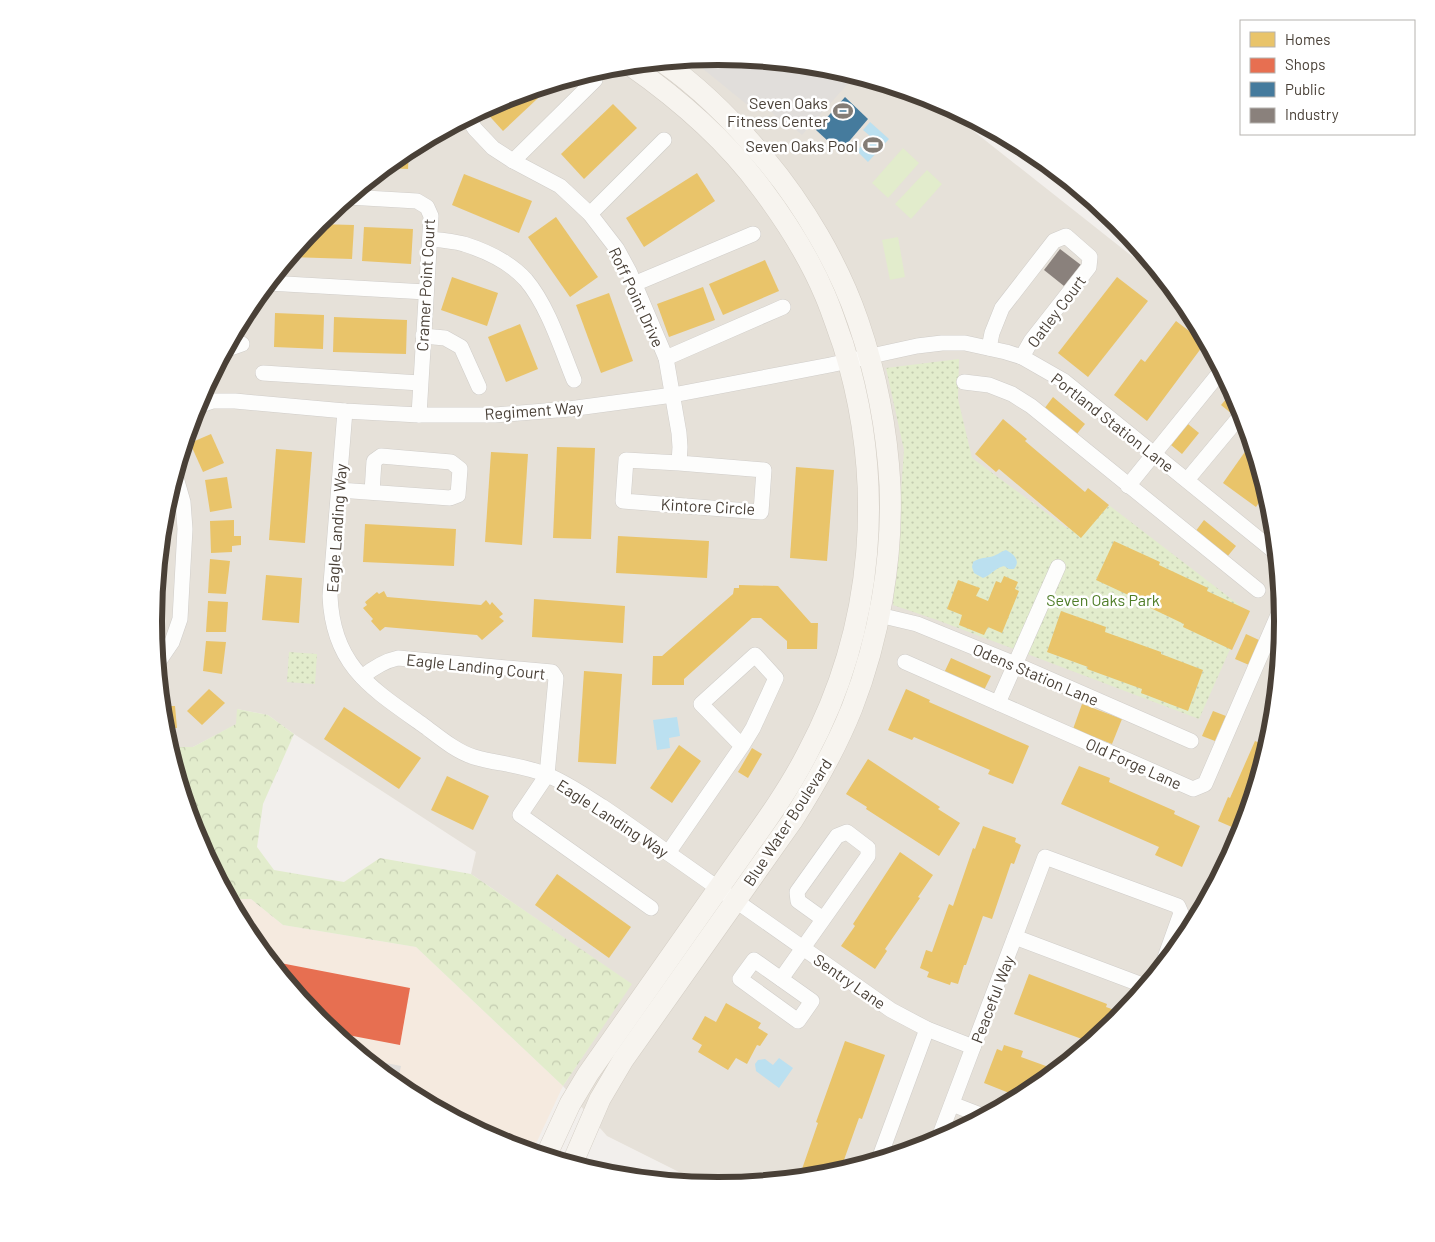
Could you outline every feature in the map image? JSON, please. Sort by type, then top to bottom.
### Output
[{"type":"street","name":"Blue Water Boulevard","points":[[575,1158],[600,1099],[624,1060],[792,821],[827,763],[852,707],[862,679],[878,615],[888,550],[890,485],[886,441],[870,357],[858,319],[844,287],[826,249],[804,211],[779,176],[742,131],[671,67]]},
{"type":"street","name":"Blue Water Boulevard","points":[[549,1150],[570,1104],[588,1074],[773,810],[808,754],[831,703],[852,642],[865,572],[869,486],[865,441],[848,362],[825,294],[808,260],[762,188],[730,150],[704,124],[666,90],[639,71]]},
{"type":"street","points":[[513,161],[595,80]]},
{"type":"street","name":"Roff Point Drive","points":[[471,123],[493,148],[560,186],[590,214],[617,249],[666,358],[673,395]]},
{"type":"street","points":[[590,214],[664,140]]},
{"type":"street","name":"Cramer Point Court","points":[[358,198],[418,201],[427,207],[431,216],[419,415]]},
{"type":"street","points":[[634,284],[753,234]]},
{"type":"street","name":"Oatley Court","points":[[989,348],[992,333],[1002,308],[1054,241],[1066,236],[1090,257],[1089,267],[1031,341],[1022,357]]},
{"type":"street","points":[[430,239],[462,244],[486,252],[510,266],[525,280],[537,296],[547,316],[574,380]]},
{"type":"street","points":[[276,283],[426,292]]},
{"type":"street","points":[[666,358],[783,307]]},
{"type":"street","points":[[423,336],[445,338],[461,347],[479,387]]},
{"type":"street","name":"Portland Station Lane","points":[[870,357],[917,346],[965,342],[1022,357],[1064,381],[1269,546]]},
{"type":"street","points":[[234,347],[242,344]]},
{"type":"street","name":"Regiment Way","points":[[206,403],[213,401],[235,401],[344,411],[419,415],[495,415],[560,410],[673,395],[870,357]]},
{"type":"street","points":[[263,373],[420,383]]},
{"type":"street","points":[[1128,486],[1217,376]]},
{"type":"street","points":[[964,382],[989,385],[1012,394],[1031,406],[1258,590]]},
{"type":"street","points":[[673,395],[679,433],[679,463]]},
{"type":"street","name":"Eagle Landing Way","points":[[344,411],[330,596],[331,612],[339,644],[346,658],[380,695],[451,745],[472,757],[547,775],[578,790],[736,901]]},
{"type":"street","points":[[1187,480],[1236,421]]},
{"type":"street","points":[[339,490],[450,498],[458,495],[460,469],[451,462],[381,456],[374,461],[372,492]]},
{"type":"street","name":"Kintore Circle","points":[[626,460],[679,463],[764,470],[761,512],[624,501],[626,460]]},
{"type":"street","points":[[163,655],[172,642],[180,619],[185,529],[183,502],[178,485]]},
{"type":"street","points":[[998,703],[1058,567]]},
{"type":"street","name":"Odens Station Lane","points":[[878,615],[917,624],[1015,664],[1191,741]]},
{"type":"street","name":"Old Forge Lane","points":[[905,662],[1193,789],[1205,784],[1274,625]]},
{"type":"street","points":[[668,853],[742,746],[753,728],[776,678],[755,655],[701,704],[742,746]]},
{"type":"street","name":"Eagle Landing Court","points":[[362,677],[388,660],[398,658],[552,672],[556,678],[547,775]]},
{"type":"street","points":[[547,775],[520,815],[651,908]]},
{"type":"street","points":[[780,979],[803,948],[868,856],[868,848],[846,832],[837,836],[797,892],[798,901],[823,919]]},
{"type":"street","name":"Peaceful Way","points":[[942,1130],[1045,857],[1178,906],[1181,913],[1170,944]]},
{"type":"street","name":"Sentry Lane","points":[[736,901],[891,1010],[927,1029],[973,1047]]},
{"type":"street","points":[[1015,937],[1139,984]]},
{"type":"street","points":[[754,960],[780,979],[812,1002],[798,1021],[740,979],[754,960]]},
{"type":"street","points":[[882,1151],[927,1029]]},
{"type":"street","points":[[952,1104],[976,1113]]},
{"type":"shaded area","points":[[681,66],[754,66],[826,76],[861,84],[930,107],[961,121],[1147,268],[1180,312],[1216,375],[1244,442],[1255,477],[1269,548],[1272,585],[1274,621],[1269,694],[1255,765],[1244,800],[1216,867],[1199,899],[1180,930],[1136,988],[1084,1039],[1056,1062],[995,1103],[963,1120],[930,1135],[861,1158],[826,1166],[754,1176],[687,1176],[607,1136],[563,1086],[631,984],[471,874],[476,852],[294,734],[268,715],[237,709],[237,724],[193,747],[176,747],[166,694],[162,621],[166,548],[180,477],[191,442],[219,375],[236,343],[255,312],[299,254],[351,203],[379,180],[440,139],[472,122],[505,107],[574,84],[609,76]]},
{"type":"shaded area","points":[[699,66],[754,66],[763,70],[766,67],[790,70],[850,81],[802,135],[778,118],[763,104],[756,112]]},
{"type":"shaded area","points":[[236,899],[251,899],[283,925],[416,947],[563,1086],[535,1146],[505,1135],[439,1103],[379,1062],[324,1014],[299,988],[276,959]]},
{"type":"shaded area","points":[[378,1061],[401,1066],[399,1076]]},
{"type":"shaded area","points":[[495,1131],[511,1134],[510,1137]]},
{"type":"green space","points":[[903,148],[919,163],[888,198],[872,183]]},
{"type":"green space","points":[[927,170],[942,184],[911,219],[895,204]]},
{"type":"green space","points":[[898,237],[905,277],[890,280],[882,240]]},
{"type":"green space","name":"Seven Oaks Park","points":[[959,359],[958,399],[972,458],[1067,528],[1110,506],[1247,611],[1199,719],[893,605],[904,450],[886,368]]},
{"type":"green space","points":[[289,652],[317,654],[315,684],[287,682]]},
{"type":"green space","points":[[237,709],[268,715],[294,734],[263,804],[257,847],[274,870],[344,882],[380,858],[471,874],[632,984],[563,1086],[416,947],[283,925],[251,899],[236,899],[204,834],[191,800],[176,747],[193,747],[236,724]]},
{"type":"water","name":"Seven Oaks Pool","points":[[870,122],[889,139],[868,162],[857,151],[870,136],[863,130]]},
{"type":"water","points":[[1006,550],[1016,558],[1017,563],[1014,569],[1004,566],[983,578],[974,573],[973,562],[994,556]]},
{"type":"water","points":[[677,717],[680,736],[669,738],[670,748],[657,750],[653,720]]},
{"type":"water","points":[[779,1058],[793,1068],[779,1088],[756,1071],[755,1064],[758,1060],[765,1059],[773,1065]]},
{"type":"building: Homes","points":[[542,94],[503,131],[488,115]]},
{"type":"building: Homes","points":[[613,104],[637,128],[584,179],[561,154]]},
{"type":"building: Homes","points":[[408,159],[408,169],[395,168]]},
{"type":"building: Homes","points":[[697,173],[715,201],[644,247],[626,218]]},
{"type":"building: Homes","points":[[464,174],[532,201],[519,233],[452,205]]},
{"type":"building: Homes","points":[[556,217],[598,277],[570,297],[528,237]]},
{"type":"building: Homes","points":[[328,224],[354,225],[352,259],[296,257]]},
{"type":"building: Homes","points":[[364,227],[413,229],[411,264],[362,261]]},
{"type":"building: Homes","points":[[765,260],[779,291],[723,315],[709,284]]},
{"type":"building: Homes","points":[[452,277],[498,293],[487,326],[441,310]]},
{"type":"building: Homes","points":[[1117,277],[1148,301],[1088,377],[1058,353]]},
{"type":"building: Homes","points":[[703,287],[715,320],[669,337],[657,304]]},
{"type":"building: Homes","points":[[609,293],[633,361],[601,373],[576,305]]},
{"type":"building: Homes","points":[[275,313],[324,315],[323,349],[274,347]]},
{"type":"building: Homes","points":[[334,317],[407,320],[406,354],[333,352]]},
{"type":"building: Homes","points":[[1176,321],[1194,334],[1202,348],[1147,421],[1114,395],[1141,359],[1145,362]]},
{"type":"building: Homes","points":[[520,324],[538,369],[506,382],[488,337]]},
{"type":"building: Homes","points":[[1053,397],[1085,424],[1076,435],[1044,409]]},
{"type":"building: Homes","points":[[1227,398],[1233,413],[1232,414],[1221,405]]},
{"type":"building: Homes","points":[[1003,419],[1027,439],[1025,441],[1085,492],[1088,488],[1109,505],[1081,538],[999,469],[996,472],[975,454]]},
{"type":"building: Homes","points":[[1188,424],[1199,433],[1182,454],[1171,445]]},
{"type":"building: Homes","points":[[211,434],[224,463],[203,472],[191,443]]},
{"type":"building: Homes","points":[[557,447],[595,448],[591,539],[553,538]]},
{"type":"building: Homes","points":[[276,449],[312,452],[305,543],[269,540]]},
{"type":"building: Homes","points":[[1246,450],[1260,501],[1256,507],[1223,483]]},
{"type":"building: Homes","points":[[491,452],[528,454],[522,545],[485,542]]},
{"type":"building: Homes","points":[[796,467],[834,470],[827,561],[790,558]]},
{"type":"building: Homes","points":[[227,477],[232,508],[210,512],[205,480]]},
{"type":"building: Homes","points":[[234,520],[234,536],[241,536],[241,545],[232,546],[232,552],[211,553],[210,521]]},
{"type":"building: Homes","points":[[1204,520],[1236,546],[1227,557],[1195,532]]},
{"type":"building: Homes","points":[[365,524],[456,529],[454,566],[363,562]]},
{"type":"building: Homes","points":[[618,536],[709,541],[707,578],[616,573]]},
{"type":"building: Homes","points":[[1114,541],[1160,562],[1159,565],[1208,588],[1207,591],[1250,611],[1232,650],[1183,627],[1184,624],[1096,580]]},
{"type":"building: Homes","points":[[210,559],[230,561],[226,594],[208,593]]},
{"type":"building: Homes","points":[[266,575],[302,578],[299,623],[262,620]]},
{"type":"building: Homes","points":[[1004,576],[1018,582],[1015,589],[1019,591],[1002,633],[988,627],[984,635],[959,625],[962,615],[947,609],[958,580],[980,588],[976,596],[988,601],[996,581],[1001,583]]},
{"type":"building: Homes","points":[[739,585],[778,586],[811,623],[818,623],[817,649],[787,649],[787,641],[761,618],[752,618],[684,679],[684,685],[652,685],[653,656],[662,656],[733,594],[734,588],[739,588]]},
{"type":"building: Homes","points":[[384,591],[387,597],[481,605],[486,600],[490,605],[492,602],[503,614],[499,617],[504,621],[482,640],[477,635],[385,627],[380,631],[371,621],[373,619],[363,608],[367,605],[365,602],[377,592],[379,594]]},
{"type":"building: Homes","points":[[534,599],[625,606],[623,643],[532,637]]},
{"type":"building: Homes","points":[[208,601],[228,602],[226,632],[206,632]]},
{"type":"building: Homes","points":[[1061,611],[1106,627],[1105,632],[1161,652],[1161,654],[1203,670],[1188,711],[1141,693],[1142,689],[1047,652]]},
{"type":"building: Homes","points":[[1246,634],[1259,640],[1249,665],[1235,659]]},
{"type":"building: Homes","points":[[206,641],[226,642],[222,674],[203,671]]},
{"type":"building: Homes","points":[[951,658],[991,676],[984,690],[944,673]]},
{"type":"building: Homes","points":[[584,671],[622,674],[616,764],[578,762]]},
{"type":"building: Homes","points":[[209,689],[225,703],[202,725],[187,711]]},
{"type":"building: Homes","points":[[906,689],[930,700],[929,702],[1029,746],[1013,784],[988,774],[990,770],[914,737],[912,740],[888,730]]},
{"type":"building: Homes","points":[[1082,704],[1122,719],[1112,744],[1073,729]]},
{"type":"building: Homes","points":[[168,706],[175,706],[177,728],[172,728]]},
{"type":"building: Homes","points":[[344,707],[421,758],[399,789],[324,739]]},
{"type":"building: Homes","points":[[1213,711],[1226,716],[1215,741],[1202,736]]},
{"type":"building: Homes","points":[[1255,741],[1260,743],[1255,765],[1233,828],[1218,821],[1228,797],[1230,798]]},
{"type":"building: Homes","points":[[679,745],[701,761],[672,803],[650,788]]},
{"type":"building: Homes","points":[[752,748],[762,754],[748,778],[738,772]]},
{"type":"building: Homes","points":[[868,759],[940,807],[938,809],[960,823],[939,856],[846,794]]},
{"type":"building: Homes","points":[[1079,766],[1110,778],[1109,782],[1175,811],[1174,814],[1200,826],[1182,867],[1155,855],[1159,847],[1061,804]]},
{"type":"building: Homes","points":[[447,776],[489,796],[473,830],[431,810]]},
{"type":"building: Homes","points":[[983,826],[1016,838],[1015,842],[1021,845],[1014,864],[1011,863],[992,919],[983,916],[958,984],[951,982],[950,985],[927,977],[929,972],[920,968],[926,950],[932,952],[949,904],[953,906],[973,848],[975,849]]},
{"type":"building: Homes","points":[[900,852],[933,875],[918,897],[920,898],[885,949],[887,951],[875,969],[841,946],[855,926],[853,924]]},
{"type":"building: Homes","points":[[557,874],[631,927],[609,958],[535,905]]},
{"type":"building: Homes","points":[[1029,974],[1107,1004],[1106,1007],[1115,1010],[1083,1040],[1014,1014]]},
{"type":"building: Homes","points":[[726,1003],[761,1023],[758,1028],[768,1034],[760,1046],[757,1045],[747,1064],[736,1058],[728,1070],[698,1052],[702,1045],[692,1039],[705,1016],[716,1022]]},
{"type":"building: Homes","points":[[845,1041],[885,1055],[862,1119],[859,1118],[843,1162],[804,1170],[802,1169],[818,1123],[816,1122]]},
{"type":"building: Homes","points":[[1004,1045],[1023,1051],[1021,1057],[1049,1067],[1010,1093],[984,1083],[997,1049],[1002,1051]]},
{"type":"building: Shops","points":[[279,963],[410,988],[400,1045],[346,1035],[299,988]]},
{"type":"building: Public","points":[[845,97],[868,119],[840,152],[816,130]]},
{"type":"building: Industry","points":[[1060,249],[1081,265],[1064,286],[1044,270]]},
{"type":"place","name":"Seven Oaks Fitness Center","points":[[843,111]]},
{"type":"place","name":"Seven Oaks Pool","points":[[873,145]]}]
